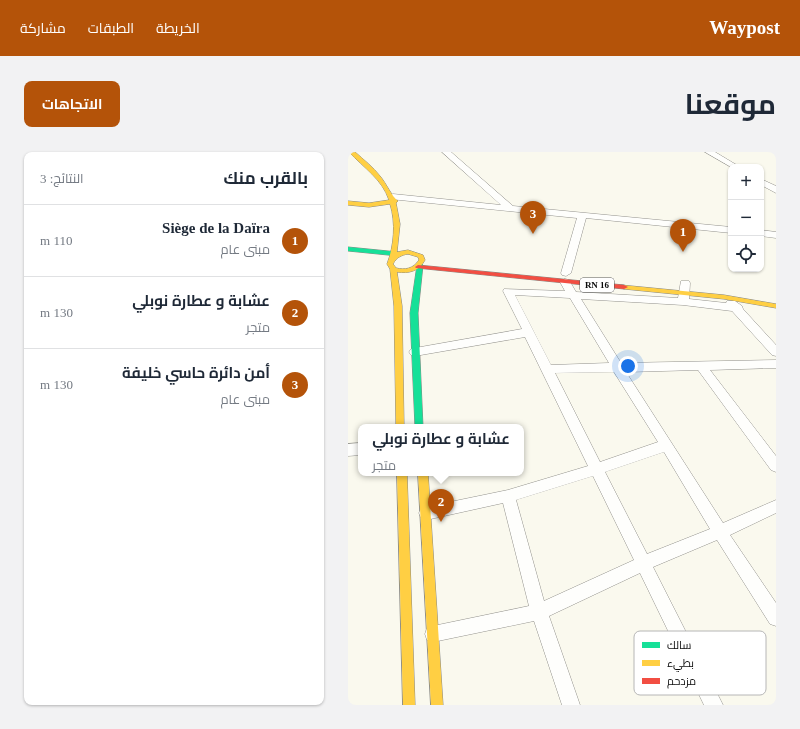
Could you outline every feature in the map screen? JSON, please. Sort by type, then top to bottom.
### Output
[{"type":"main road","points":[[352,152],[383,182],[394,199],[398,234],[394,260],[398,306],[400,424]]},
{"type":"main road","points":[[348,203],[369,205],[394,199]]},
{"type":"main road","points":[[398,234],[423,261]]},
{"type":"main road","points":[[348,249],[394,260],[405,272],[423,261]]},
{"type":"main road","points":[[348,257],[375,262],[394,260],[423,261]]},
{"type":"main road","points":[[419,424],[415,352],[415,303],[423,261]]},
{"type":"main road","name":"RN 16","points":[[423,261],[685,289],[776,306]]},
{"type":"main road","name":"RN 16","points":[[423,261],[565,277],[626,278]]},
{"type":"main road","points":[[708,286],[761,294]]},
{"type":"main road","points":[[400,391],[417,389]]},
{"type":"main road","points":[[402,476],[409,705]]},
{"type":"main road","points":[[423,476],[438,705]]},
{"type":"street","points":[[446,152],[510,208]]},
{"type":"street","points":[[709,152],[731,164]]},
{"type":"street","points":[[764,183],[776,190]]},
{"type":"street","points":[[394,199],[510,208],[728,230]]},
{"type":"street","points":[[582,215],[565,277],[572,295],[720,532],[776,618]]},
{"type":"street","points":[[764,233],[776,235]]},
{"type":"street","points":[[678,631],[508,291],[572,295],[685,289],[738,308]]},
{"type":"street","points":[[724,297],[738,308],[776,352]]},
{"type":"street","points":[[415,352],[529,332]]},
{"type":"street","points":[[547,369],[776,364]]},
{"type":"street","points":[[701,366],[776,466]]},
{"type":"street","points":[[426,513],[508,496],[597,469],[667,445]]},
{"type":"street","points":[[348,450],[358,449]]},
{"type":"street","points":[[508,496],[539,612],[571,705]]},
{"type":"street","points":[[433,634],[539,612],[644,563],[720,532],[776,506]]},
{"type":"street","points":[[709,695],[714,705]]},
{"type":"traffic: fast","points":[[348,249],[398,254]]},
{"type":"traffic: fast","points":[[419,424],[414,313],[420,265]]},
{"type":"traffic: slow","points":[[352,152],[377,175],[392,198],[397,224],[393,258]]},
{"type":"traffic: slow","points":[[348,203],[369,205],[395,201]]},
{"type":"traffic: slow","points":[[408,252],[421,256],[422,260],[420,264],[414,269],[406,271],[393,269],[390,264],[393,258],[408,252]]},
{"type":"traffic: slow","points":[[393,269],[398,306],[400,424]]},
{"type":"traffic: slow","points":[[624,287],[724,297],[776,306]]},
{"type":"traffic: slow","points":[[402,476],[409,705]]},
{"type":"traffic: slow","points":[[423,476],[437,705]]},
{"type":"traffic: jam","points":[[418,267],[624,287]]},
{"type":"place","name":"أمن دائرة حاسي خليفة","points":[[533,234]]},
{"type":"place","name":"Siège de la Daïra","points":[[683,252]]},
{"type":"place","name":"عشابة و عطارة نوبلي","points":[[441,522]]}]
